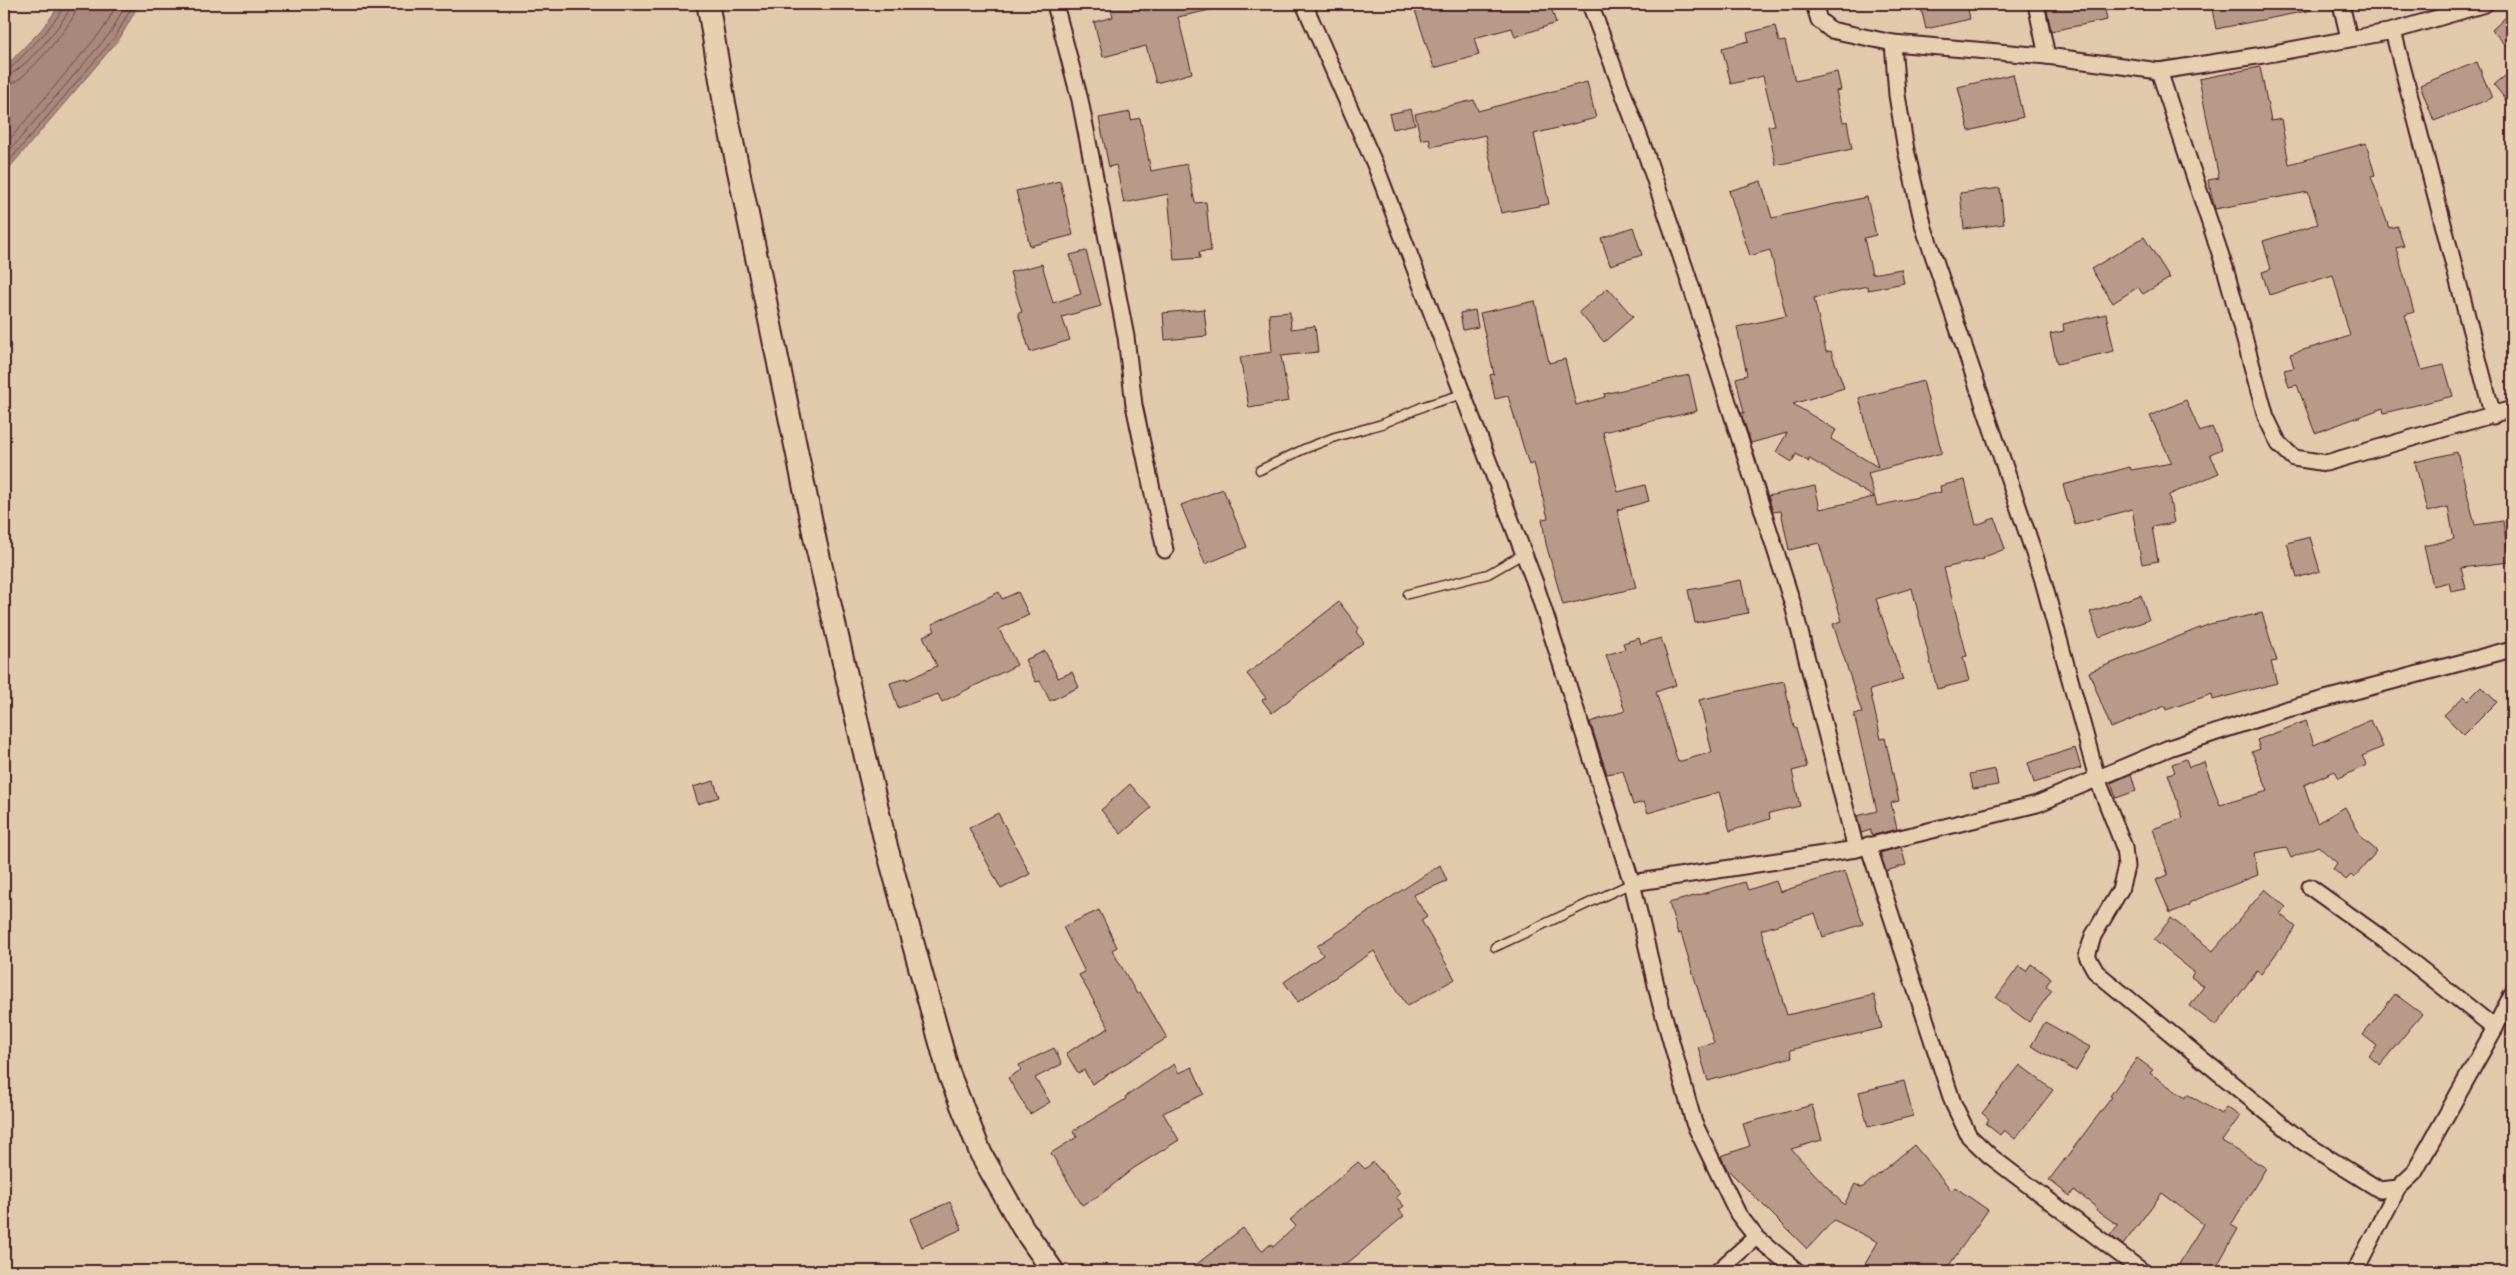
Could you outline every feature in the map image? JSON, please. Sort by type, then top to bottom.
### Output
[{"type":"main road","points":[[708,4],[724,101],[816,544],[885,841],[949,1074],[981,1154],[1023,1228],[1053,1271]]},
{"type":"street","points":[[1055,4],[1080,100],[1126,338],[1134,404],[1165,550]]},
{"type":"street","points":[[1304,4],[1376,167],[1535,583],[1632,883],[1660,1002],[1694,1123],[1738,1214],[1756,1237],[1797,1271]]},
{"type":"street","points":[[1590,4],[1646,154],[1688,276],[1793,606],[1862,847],[1953,1103],[1969,1136],[1990,1156],[2142,1271]]},
{"type":"street","points":[[1814,4],[1818,20],[1831,30],[1893,43],[2047,56],[2159,71],[2263,55],[2393,31],[2485,4]]},
{"type":"street","points":[[2036,4],[2047,56]]},
{"type":"street","points":[[2341,4],[2349,38]]},
{"type":"street","points":[[2393,31],[2492,416]]},
{"type":"street","points":[[1893,43],[1897,95],[1904,141],[1924,228],[2042,577],[2097,778],[2124,847],[2126,868],[2120,890],[2093,936],[2087,956],[2096,972],[2303,1142],[2380,1190],[2398,1188]]},
{"type":"street","points":[[2159,71],[2225,268],[2266,417],[2279,444],[2294,458],[2326,463],[2512,410]]},
{"type":"street","points":[[1632,883],[1862,847],[2036,804],[2169,748],[2284,710],[2512,649]]},
{"type":"street","points":[[2310,888],[2384,940],[2495,1028]]},
{"type":"street","points":[[2354,1271],[2398,1188],[2414,1173],[2512,994]]},
{"type":"street","points":[[1718,1271],[1756,1237]]},
{"type":"lane","points":[[1260,470],[1304,449],[1335,437],[1382,424],[1424,406],[1463,394]]},
{"type":"lane","points":[[1408,594],[1488,574],[1523,554]]},
{"type":"lane","points":[[1495,947],[1632,883]]},
{"type":"water","points":[[61,4],[139,4],[120,38],[4,174],[4,68],[41,30]]},
{"type":"building","points":[[1119,4],[1209,4],[1210,10],[1178,17],[1192,73],[1156,83],[1146,46],[1103,57],[1094,22],[1113,17],[1110,6]]},
{"type":"building","points":[[1413,4],[1550,4],[1556,23],[1515,37],[1512,28],[1474,38],[1479,55],[1434,68]]},
{"type":"building","points":[[1920,4],[1967,4],[1970,19],[1926,29]]},
{"type":"building","points":[[2046,4],[2104,4],[2107,20],[2051,31]]},
{"type":"building","points":[[2211,4],[2311,4],[2312,10],[2216,29]]},
{"type":"building","points":[[2512,11],[2512,52],[2492,30]]},
{"type":"building","points":[[1775,26],[1779,42],[1785,41],[1795,81],[1837,72],[1841,90],[1836,91],[1843,122],[1847,121],[1852,149],[1776,165],[1768,126],[1775,125],[1763,76],[1731,84],[1722,48],[1749,41],[1747,33]]},
{"type":"building","points":[[2477,62],[2492,98],[2434,121],[2420,85]]},
{"type":"building","points":[[2260,67],[2271,121],[2281,119],[2289,164],[2366,143],[2375,175],[2371,176],[2389,228],[2397,226],[2404,246],[2396,248],[2414,312],[2405,315],[2422,370],[2444,365],[2453,396],[2384,413],[2383,408],[2315,433],[2297,385],[2289,387],[2284,370],[2294,368],[2290,354],[2350,336],[2333,275],[2269,295],[2262,272],[2271,269],[2263,241],[2318,224],[2308,192],[2215,209],[2208,180],[2219,178],[2199,79]]},
{"type":"building","points":[[2512,70],[2512,107],[2494,85]]},
{"type":"building","points":[[2013,74],[2023,117],[1969,131],[1958,87]]},
{"type":"building","points":[[1587,82],[1596,118],[1534,134],[1549,204],[1501,213],[1485,135],[1431,147],[1429,138],[1421,140],[1415,114],[1474,100],[1478,111]]},
{"type":"building","points":[[1411,109],[1415,124],[1393,129],[1389,114]]},
{"type":"building","points":[[1130,112],[1131,120],[1140,118],[1151,171],[1187,164],[1195,203],[1206,202],[1211,251],[1199,252],[1200,258],[1174,260],[1168,194],[1124,203],[1116,165],[1109,167],[1099,118]]},
{"type":"building","points":[[1060,181],[1073,235],[1030,246],[1016,191]]},
{"type":"building","points":[[1761,181],[1772,218],[1867,197],[1876,235],[1864,238],[1872,274],[1901,269],[1904,283],[1868,290],[1867,286],[1814,298],[1826,352],[1831,351],[1844,388],[1793,404],[1836,430],[1831,439],[1878,467],[1859,398],[1923,381],[1942,453],[1868,473],[1877,506],[1941,492],[1940,486],[1965,480],[1976,525],[1995,518],[2005,549],[1984,557],[1984,559],[1944,568],[1967,656],[1963,657],[1969,681],[1937,689],[1912,588],[1876,599],[1903,680],[1870,690],[1881,739],[1885,738],[1899,801],[1891,803],[1897,829],[1874,835],[1871,834],[1871,830],[1861,833],[1857,816],[1877,811],[1854,714],[1862,713],[1833,624],[1842,621],[1819,543],[1789,550],[1781,511],[1773,512],[1768,496],[1815,486],[1820,509],[1874,497],[1808,458],[1809,462],[1796,454],[1792,462],[1776,452],[1787,433],[1751,443],[1741,413],[1744,413],[1736,378],[1747,375],[1737,327],[1786,316],[1770,250],[1750,256],[1729,191]]},
{"type":"building","points":[[2000,188],[2004,224],[1964,229],[1960,193]]},
{"type":"building","points":[[1633,227],[1642,255],[1610,265],[1601,238]]},
{"type":"building","points":[[2144,237],[2170,278],[2143,294],[2138,287],[2113,303],[2091,269]]},
{"type":"building","points":[[1086,251],[1101,306],[1062,317],[1070,340],[1030,352],[1018,313],[1022,312],[1010,272],[1042,264],[1053,303],[1081,294],[1070,255]]},
{"type":"building","points":[[1608,288],[1633,317],[1604,342],[1579,312]]},
{"type":"building","points":[[1535,301],[1549,363],[1565,359],[1576,405],[1605,397],[1604,394],[1689,375],[1697,411],[1603,432],[1618,492],[1645,485],[1649,501],[1617,510],[1636,588],[1563,605],[1546,544],[1542,519],[1548,518],[1534,463],[1529,465],[1508,396],[1495,399],[1490,375],[1494,374],[1480,313]]},
{"type":"building","points":[[1204,309],[1207,336],[1165,340],[1163,313]]},
{"type":"building","points":[[1475,310],[1478,327],[1463,330],[1460,313]]},
{"type":"building","points":[[1290,312],[1291,329],[1315,326],[1318,352],[1281,356],[1289,401],[1249,408],[1240,357],[1272,352],[1269,314]]},
{"type":"building","points":[[2106,314],[2114,351],[2057,364],[2050,334],[2064,331],[2063,324]]},
{"type":"building","points":[[2186,400],[2200,432],[2212,427],[2222,449],[2210,454],[2219,473],[2169,495],[2174,523],[2152,527],[2158,561],[2142,564],[2132,509],[2075,525],[2063,485],[2130,467],[2131,470],[2172,463],[2150,416]]},
{"type":"building","points":[[2457,452],[2475,525],[2503,521],[2509,562],[2461,568],[2466,589],[2451,592],[2449,582],[2433,586],[2424,546],[2454,539],[2448,507],[2427,512],[2415,462]]},
{"type":"building","points":[[1223,489],[1247,547],[1205,564],[1181,505]]},
{"type":"building","points":[[2310,537],[2320,571],[2297,578],[2287,543]]},
{"type":"building","points":[[1741,580],[1748,613],[1695,623],[1688,590]]},
{"type":"building","points":[[999,592],[1002,599],[1018,592],[1029,615],[999,629],[1017,665],[942,702],[938,694],[898,708],[890,683],[907,678],[907,680],[937,666],[923,636],[935,631],[932,624]]},
{"type":"building","points":[[2141,595],[2149,620],[2099,637],[2090,612]]},
{"type":"building","points":[[1339,602],[1359,628],[1356,632],[1364,642],[1272,713],[1262,700],[1266,698],[1247,674]]},
{"type":"building","points":[[2262,613],[2277,661],[2271,662],[2277,683],[2213,700],[2212,694],[2166,710],[2165,706],[2111,728],[2089,672],[2210,624]]},
{"type":"building","points":[[1639,638],[1641,644],[1661,638],[1676,685],[1656,692],[1678,762],[1712,752],[1699,700],[1784,681],[1794,728],[1796,728],[1807,767],[1792,771],[1800,806],[1769,813],[1770,819],[1730,831],[1719,792],[1648,813],[1644,802],[1633,805],[1623,771],[1607,774],[1590,722],[1625,711],[1606,655],[1625,649],[1623,643]]},
{"type":"building","points":[[1045,651],[1058,678],[1072,672],[1079,687],[1050,701],[1040,681],[1036,682],[1025,660]]},
{"type":"building","points":[[2481,687],[2497,702],[2464,735],[2444,715],[2464,696],[2468,700]]},
{"type":"building","points":[[2371,720],[2383,747],[2362,756],[2367,765],[2339,778],[2335,771],[2304,785],[2317,823],[2345,807],[2362,838],[2377,851],[2354,878],[2351,875],[2346,880],[2333,869],[2337,863],[2318,846],[2291,858],[2286,847],[2254,853],[2258,875],[2200,898],[2189,903],[2190,905],[2170,913],[2156,880],[2168,875],[2153,829],[2183,818],[2168,774],[2175,772],[2172,764],[2186,759],[2189,767],[2204,762],[2220,805],[2268,791],[2252,752],[2260,749],[2257,740],[2306,721],[2314,745]]},
{"type":"building","points":[[2075,748],[2081,768],[2034,783],[2028,763]]},
{"type":"building","points":[[1995,769],[1998,785],[1973,789],[1970,774]]},
{"type":"building","points":[[2131,774],[2136,791],[2116,798],[2111,783]]},
{"type":"building","points":[[714,781],[719,797],[698,804],[693,787]]},
{"type":"building","points":[[1130,784],[1151,808],[1121,834],[1101,810]]},
{"type":"building","points":[[998,813],[1030,874],[1001,889],[969,828]]},
{"type":"building","points":[[1901,847],[1906,865],[1886,871],[1880,853]]},
{"type":"building","points":[[1440,865],[1447,881],[1413,895],[1427,916],[1421,920],[1455,979],[1407,1006],[1374,951],[1298,1002],[1284,982],[1323,955],[1317,946]]},
{"type":"building","points":[[1845,871],[1863,924],[1823,937],[1815,913],[1761,930],[1787,1015],[1874,995],[1882,1028],[1790,1050],[1792,1057],[1708,1081],[1698,1047],[1714,1043],[1681,933],[1678,934],[1669,903],[1745,882],[1748,890],[1776,881],[1780,892]]},
{"type":"building","points":[[2265,889],[2286,907],[2280,914],[2296,927],[2261,974],[2257,971],[2216,1026],[2190,1006],[2204,986],[2191,977],[2194,972],[2154,940],[2171,918],[2213,951]]},
{"type":"building","points":[[1099,910],[1117,947],[1112,950],[1137,994],[1140,992],[1167,1038],[1092,1084],[1084,1070],[1078,1073],[1066,1053],[1109,1028],[1079,975],[1085,972],[1063,927]]},
{"type":"building","points":[[2031,964],[2051,978],[2046,986],[2052,990],[2029,1022],[1996,998],[2019,966],[2026,971]]},
{"type":"building","points":[[2395,994],[2422,1014],[2380,1065],[2369,1056],[2377,1046],[2363,1035]]},
{"type":"building","points":[[2045,1022],[2090,1047],[2076,1071],[2031,1046]]},
{"type":"building","points":[[1054,1048],[1062,1064],[1035,1078],[1050,1102],[1030,1114],[1008,1078],[1021,1070],[1019,1065]]},
{"type":"building","points":[[2137,1058],[2153,1070],[2150,1073],[2185,1098],[2187,1094],[2221,1114],[2226,1107],[2240,1116],[2222,1141],[2266,1168],[2231,1225],[2238,1229],[2214,1271],[2175,1271],[2203,1224],[2162,1193],[2123,1245],[2110,1235],[2118,1225],[2096,1210],[2097,1208],[2074,1190],[2070,1196],[2049,1180],[2112,1097],[2110,1096]]},
{"type":"building","points":[[1174,1064],[1179,1073],[1192,1067],[1204,1094],[1163,1113],[1179,1140],[1134,1168],[1100,1195],[1082,1205],[1051,1153],[1077,1137],[1073,1131],[1126,1099],[1125,1097]]},
{"type":"building","points":[[2020,1065],[2053,1090],[2015,1139],[2004,1130],[2000,1135],[1986,1124],[1989,1119],[1982,1113]]},
{"type":"building","points":[[1904,1081],[1913,1116],[1868,1127],[1859,1092]]},
{"type":"building","points":[[1812,1105],[1822,1140],[1791,1149],[1844,1205],[1855,1184],[1862,1188],[1914,1145],[1952,1191],[1955,1187],[1988,1210],[1945,1271],[1861,1271],[1878,1242],[1834,1220],[1807,1249],[1727,1169],[1721,1156],[1750,1146],[1743,1124]]},
{"type":"building","points":[[1358,1162],[1365,1169],[1373,1162],[1400,1193],[1396,1197],[1404,1206],[1399,1210],[1404,1216],[1338,1271],[1188,1271],[1243,1228],[1262,1251],[1271,1244],[1273,1247],[1296,1226],[1290,1220]]},
{"type":"building","points":[[950,1202],[962,1229],[922,1247],[910,1219]]}]
